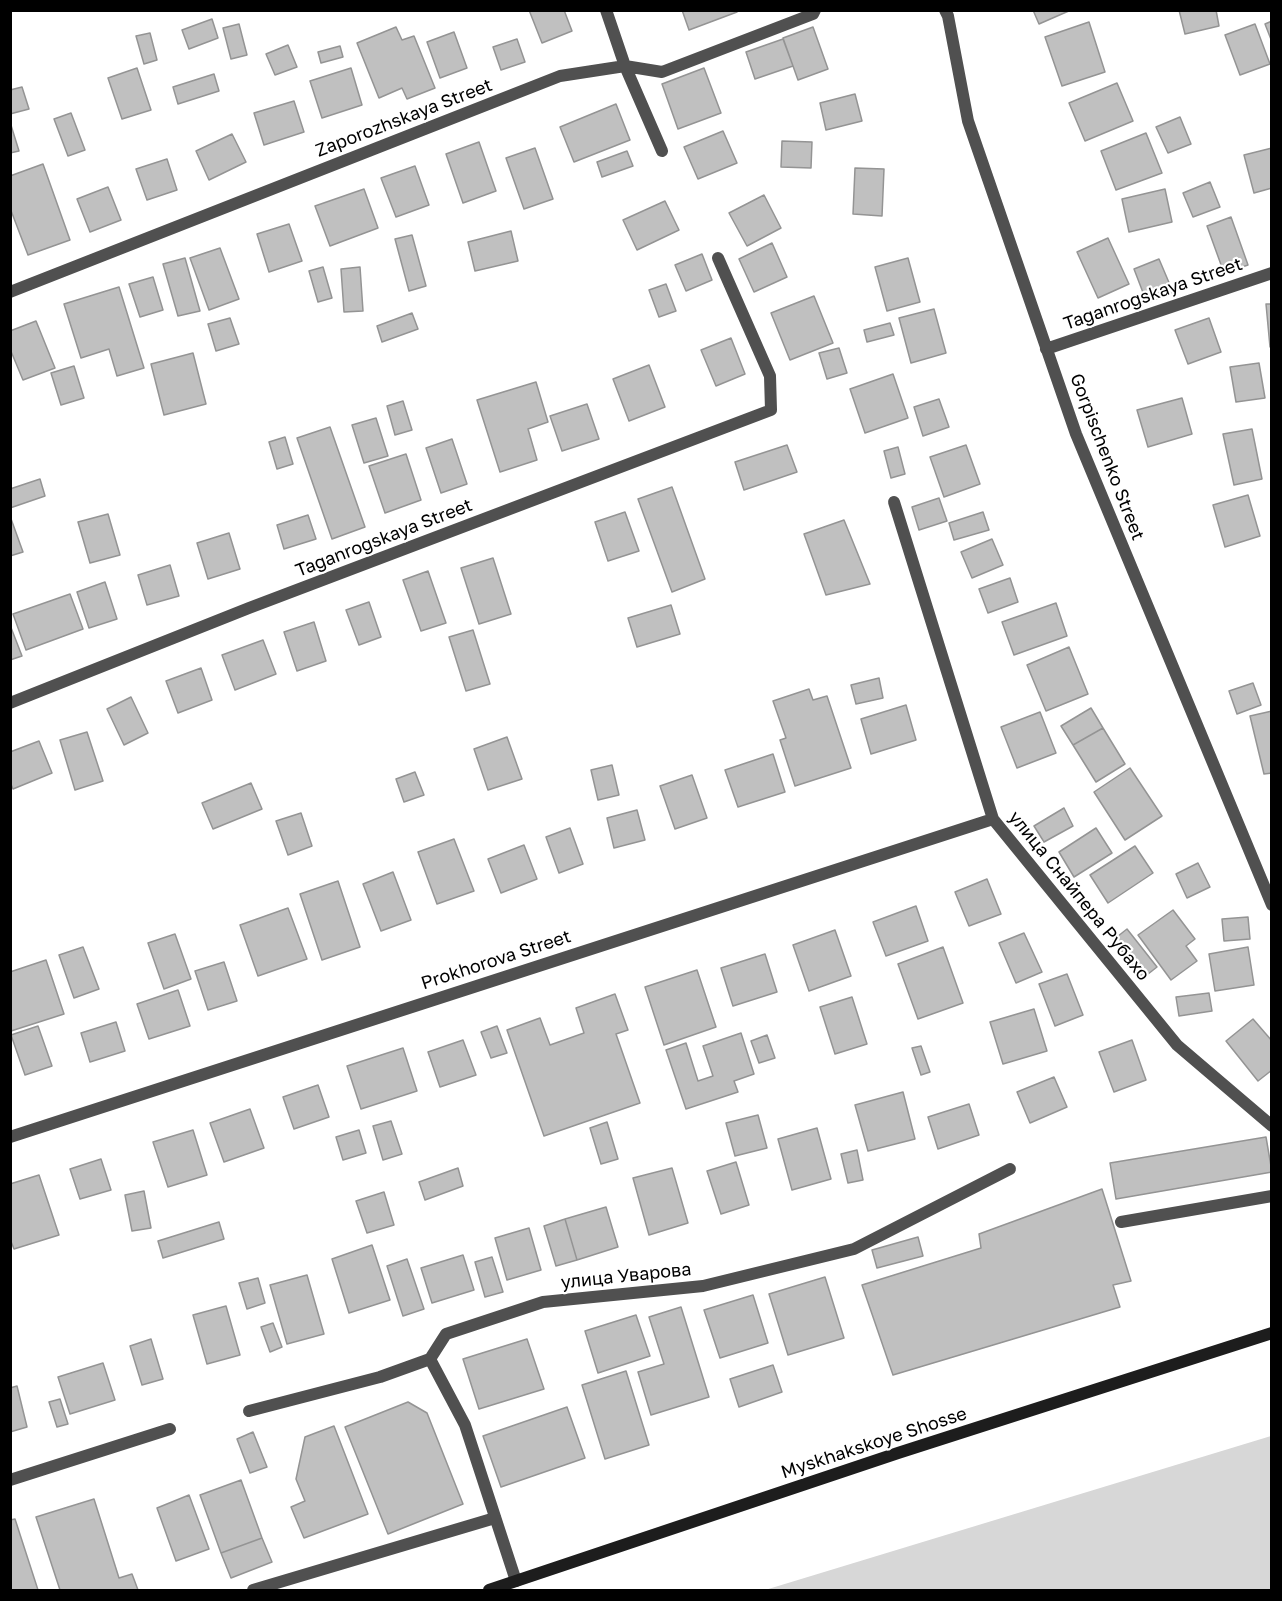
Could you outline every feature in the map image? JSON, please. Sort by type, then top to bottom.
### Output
[{"type":"street","points":[[606,10],[625,66],[662,151]]},
{"type":"street","name":"Zaporozhskaya Street","points":[[10,292],[560,76],[625,66],[663,72],[813,14],[815,10]]},
{"type":"street","name":"Gorpischenko Street","points":[[945,10],[968,121],[1076,434],[1272,905]]},
{"type":"street","name":"Taganrogskaya Street","points":[[10,703],[249,608],[771,410],[770,376],[718,258]]},
{"type":"street","name":"Taganrogskaya Street","points":[[1046,349],[1272,273]]},
{"type":"street","name":"улица Снайпера Рубахо","points":[[894,502],[993,819],[1177,1045],[1272,1126]]},
{"type":"street","name":"Prokhorova Street","points":[[10,1137],[993,819]]},
{"type":"street","name":"улица Уварова","points":[[430,1359],[446,1334],[543,1302],[703,1286],[854,1249],[1010,1169]]},
{"type":"street","points":[[1122,1222],[1272,1196]]},
{"type":"street","name":"Myskhakskoye Shosse","points":[[489,1590],[898,1453],[1272,1333]]},
{"type":"street","points":[[249,1411],[380,1377],[430,1359],[465,1425],[516,1581]]},
{"type":"street","points":[[10,1480],[170,1429]]},
{"type":"street","points":[[253,1590],[495,1518]]},
{"type":"shaded area","points":[[1271,1436],[1271,1590],[765,1590]]},
{"type":"building","points":[[529,10],[564,10],[572,31],[542,43]]},
{"type":"building","points":[[682,10],[737,10],[737,12],[689,30]]},
{"type":"building","points":[[1033,10],[1071,10],[1039,24]]},
{"type":"building","points":[[1179,10],[1216,10],[1219,26],[1185,34]]},
{"type":"building","points":[[212,19],[218,38],[189,49],[182,30]]},
{"type":"building","points":[[1272,21],[1272,42],[1265,24]]},
{"type":"building","points":[[1089,22],[1105,72],[1062,86],[1045,37]]},
{"type":"building","points":[[239,24],[247,55],[231,59],[223,28]]},
{"type":"building","points":[[1255,24],[1270,64],[1240,75],[1225,35]]},
{"type":"building","points":[[396,27],[402,40],[414,36],[435,88],[407,99],[402,88],[379,98],[357,43]]},
{"type":"building","points":[[813,27],[828,69],[798,80],[783,38]]},
{"type":"building","points":[[454,32],[467,68],[440,78],[427,42]]},
{"type":"building","points":[[150,33],[157,60],[144,64],[136,36]]},
{"type":"building","points":[[517,39],[525,62],[501,70],[493,47]]},
{"type":"building","points":[[783,39],[793,66],[755,79],[746,52]]},
{"type":"building","points":[[288,45],[297,67],[275,75],[266,54]]},
{"type":"building","points":[[340,46],[343,57],[321,63],[318,52]]},
{"type":"building","points":[[137,68],[151,110],[122,119],[108,78]]},
{"type":"building","points":[[351,68],[362,105],[322,118],[310,81]]},
{"type":"building","points":[[704,68],[721,113],[678,129],[662,84]]},
{"type":"building","points":[[214,74],[219,91],[178,104],[173,87]]},
{"type":"building","points":[[1117,83],[1133,121],[1085,141],[1069,103]]},
{"type":"building","points":[[22,87],[29,109],[10,114],[10,90]]},
{"type":"building","points":[[855,94],[862,121],[826,130],[820,103]]},
{"type":"building","points":[[294,101],[304,132],[264,145],[254,113]]},
{"type":"building","points":[[616,104],[630,140],[574,162],[560,127]]},
{"type":"building","points":[[71,113],[85,150],[68,156],[54,119]]},
{"type":"building","points":[[1180,117],[1191,144],[1168,153],[1156,127]]},
{"type":"building","points":[[10,122],[19,151],[10,153]]},
{"type":"building","points":[[723,131],[737,163],[698,179],[684,147]]},
{"type":"building","points":[[1146,133],[1162,173],[1116,190],[1101,151]]},
{"type":"building","points":[[232,134],[246,162],[209,180],[196,151]]},
{"type":"building","points":[[782,141],[812,142],[811,168],[781,167]]},
{"type":"building","points":[[479,142],[496,191],[463,203],[446,154]]},
{"type":"building","points":[[535,148],[553,199],[524,209],[506,158]]},
{"type":"building","points":[[1272,148],[1272,188],[1254,193],[1244,155]]},
{"type":"building","points":[[627,151],[633,166],[602,177],[597,162]]},
{"type":"building","points":[[167,159],[177,190],[147,200],[136,169]]},
{"type":"building","points":[[43,164],[70,240],[28,255],[10,208],[10,176]]},
{"type":"building","points":[[415,166],[429,205],[396,217],[381,178]]},
{"type":"building","points":[[855,168],[884,169],[882,216],[853,214]]},
{"type":"building","points":[[1210,182],[1220,207],[1193,217],[1183,193]]},
{"type":"building","points":[[108,187],[121,220],[90,232],[77,199]]},
{"type":"building","points":[[364,189],[378,228],[330,246],[315,206]]},
{"type":"building","points":[[1165,189],[1172,222],[1129,232],[1122,199]]},
{"type":"building","points":[[764,195],[781,228],[747,246],[729,213]]},
{"type":"building","points":[[665,201],[679,230],[637,250],[623,220]]},
{"type":"building","points":[[1231,217],[1248,265],[1224,273],[1207,226]]},
{"type":"building","points":[[289,224],[302,261],[269,272],[257,234]]},
{"type":"building","points":[[511,231],[518,261],[475,271],[468,242]]},
{"type":"building","points":[[412,235],[426,286],[409,291],[395,239]]},
{"type":"building","points":[[1108,238],[1129,284],[1098,298],[1077,252]]},
{"type":"building","points":[[772,243],[787,277],[754,292],[739,259]]},
{"type":"building","points":[[220,248],[239,299],[209,310],[190,258]]},
{"type":"building","points":[[702,254],[712,280],[686,291],[675,265]]},
{"type":"building","points":[[185,258],[200,311],[178,316],[163,264]]},
{"type":"building","points":[[908,258],[920,302],[887,311],[875,267]]},
{"type":"building","points":[[1159,259],[1173,292],[1147,303],[1134,269]]},
{"type":"building","points":[[323,267],[332,298],[318,302],[309,271]]},
{"type":"building","points":[[360,267],[363,311],[344,312],[341,269]]},
{"type":"building","points":[[153,277],[163,310],[140,317],[129,284]]},
{"type":"building","points":[[666,284],[676,311],[659,317],[649,290]]},
{"type":"building","points":[[119,287],[144,368],[117,376],[109,349],[81,358],[64,304]]},
{"type":"building","points":[[814,296],[833,343],[790,360],[771,313]]},
{"type":"building","points":[[1266,304],[1272,304],[1272,347],[1270,347]]},
{"type":"building","points":[[934,309],[946,353],[911,363],[899,318]]},
{"type":"building","points":[[412,313],[418,329],[382,342],[377,326]]},
{"type":"building","points":[[230,318],[239,344],[216,351],[208,324]]},
{"type":"building","points":[[1209,318],[1221,352],[1188,364],[1175,330]]},
{"type":"building","points":[[36,321],[55,368],[23,380],[10,349],[10,331]]},
{"type":"building","points":[[890,323],[894,335],[867,342],[864,330]]},
{"type":"building","points":[[731,338],[745,374],[716,386],[701,350]]},
{"type":"building","points":[[839,348],[847,373],[827,379],[819,353]]},
{"type":"building","points":[[193,353],[206,404],[164,415],[151,364]]},
{"type":"building","points":[[1259,363],[1265,398],[1236,402],[1230,367]]},
{"type":"building","points":[[649,365],[665,407],[629,421],[613,379]]},
{"type":"building","points":[[74,366],[84,398],[61,405],[51,373]]},
{"type":"building","points":[[893,374],[908,418],[865,433],[850,389]]},
{"type":"building","points":[[536,382],[548,422],[528,429],[537,460],[500,472],[477,400]]},
{"type":"building","points":[[1182,398],[1192,434],[1148,447],[1137,410]]},
{"type":"building","points":[[939,399],[949,427],[923,436],[914,407]]},
{"type":"building","points":[[403,401],[412,430],[395,435],[387,406]]},
{"type":"building","points":[[587,404],[599,439],[562,451],[550,416]]},
{"type":"building","points":[[376,418],[388,456],[364,463],[352,425]]},
{"type":"building","points":[[330,427],[365,527],[332,539],[297,438]]},
{"type":"building","points":[[1252,429],[1262,479],[1234,485],[1223,434]]},
{"type":"building","points":[[285,437],[293,464],[277,469],[269,442]]},
{"type":"building","points":[[452,439],[467,484],[441,493],[426,448]]},
{"type":"building","points":[[787,445],[797,472],[744,490],[735,462]]},
{"type":"building","points":[[966,445],[980,484],[944,497],[930,457]]},
{"type":"building","points":[[898,447],[905,474],[891,478],[884,451]]},
{"type":"building","points":[[406,454],[421,500],[385,513],[369,466]]},
{"type":"building","points":[[40,479],[45,496],[10,508],[10,489]]},
{"type":"building","points":[[672,487],[705,579],[672,592],[638,499]]},
{"type":"building","points":[[1248,495],[1260,536],[1225,547],[1213,505]]},
{"type":"building","points":[[939,498],[947,521],[919,530],[912,507]]},
{"type":"building","points":[[625,512],[639,551],[608,561],[595,522]]},
{"type":"building","points":[[983,512],[989,530],[954,540],[949,523]]},
{"type":"building","points":[[108,514],[120,555],[90,563],[78,522]]},
{"type":"building","points":[[308,515],[316,539],[284,549],[277,525]]},
{"type":"building","points":[[10,516],[23,552],[10,556]]},
{"type":"building","points":[[844,520],[870,584],[826,595],[804,534]]},
{"type":"building","points":[[229,533],[240,569],[208,579],[197,543]]},
{"type":"building","points":[[992,539],[1003,565],[972,578],[961,552]]},
{"type":"building","points":[[493,558],[511,614],[479,624],[461,568]]},
{"type":"building","points":[[170,565],[179,596],[147,605],[138,575]]},
{"type":"building","points":[[428,571],[446,623],[421,631],[403,580]]},
{"type":"building","points":[[1010,578],[1018,602],[988,613],[979,589]]},
{"type":"building","points":[[105,582],[117,619],[89,628],[77,592]]},
{"type":"building","points":[[70,594],[83,629],[26,650],[13,614]]},
{"type":"building","points":[[369,602],[381,637],[359,645],[346,610]]},
{"type":"building","points":[[1056,603],[1067,636],[1014,655],[1002,622]]},
{"type":"building","points":[[671,605],[680,634],[637,647],[628,618]]},
{"type":"building","points":[[314,622],[326,661],[297,671],[284,632]]},
{"type":"building","points":[[10,625],[22,656],[10,660]]},
{"type":"building","points":[[473,630],[490,684],[466,691],[449,637]]},
{"type":"building","points":[[263,640],[276,674],[235,690],[222,655]]},
{"type":"building","points":[[1069,647],[1088,694],[1046,711],[1027,665]]},
{"type":"building","points":[[201,668],[212,700],[178,713],[166,681]]},
{"type":"building","points":[[879,678],[883,698],[856,704],[851,685]]},
{"type":"building","points":[[1253,683],[1261,705],[1237,714],[1229,691]]},
{"type":"building","points":[[809,689],[813,700],[827,696],[851,768],[795,786],[780,740],[786,738],[773,701]]},
{"type":"building","points":[[131,697],[148,733],[124,745],[107,709]]},
{"type":"building","points":[[906,705],[916,740],[871,754],[861,719]]},
{"type":"building","points":[[1091,708],[1103,728],[1073,745],[1061,726]]},
{"type":"building","points":[[1272,711],[1272,773],[1264,774],[1250,716]]},
{"type":"building","points":[[1040,712],[1056,753],[1017,768],[1001,727]]},
{"type":"building","points":[[1103,728],[1125,764],[1096,782],[1073,745]]},
{"type":"building","points":[[87,732],[103,781],[75,790],[60,740]]},
{"type":"building","points":[[507,737],[522,779],[488,790],[474,749]]},
{"type":"building","points":[[39,741],[52,773],[13,789],[10,782],[10,752]]},
{"type":"building","points":[[773,754],[785,792],[738,807],[725,770]]},
{"type":"building","points":[[612,765],[619,795],[598,800],[591,770]]},
{"type":"building","points":[[1130,768],[1162,816],[1125,840],[1094,792]]},
{"type":"building","points":[[415,772],[424,795],[404,802],[396,779]]},
{"type":"building","points":[[692,775],[707,818],[675,829],[660,786]]},
{"type":"building","points":[[251,783],[262,809],[213,829],[202,803]]},
{"type":"building","points":[[1064,808],[1073,826],[1044,842],[1034,826]]},
{"type":"building","points":[[637,810],[645,840],[614,848],[607,818]]},
{"type":"building","points":[[301,813],[312,846],[288,855],[276,821]]},
{"type":"building","points":[[570,828],[583,864],[559,873],[546,837]]},
{"type":"building","points":[[1096,828],[1112,853],[1074,877],[1059,852]]},
{"type":"building","points":[[454,839],[474,891],[437,904],[418,852]]},
{"type":"building","points":[[524,845],[537,879],[501,893],[488,859]]},
{"type":"building","points":[[1135,846],[1153,873],[1108,903],[1090,875]]},
{"type":"building","points":[[1198,863],[1210,887],[1187,898],[1176,874]]},
{"type":"building","points":[[393,872],[411,920],[381,931],[363,884]]},
{"type":"building","points":[[987,879],[1001,914],[969,926],[955,892]]},
{"type":"building","points":[[338,881],[360,947],[322,960],[300,894]]},
{"type":"building","points":[[916,906],[928,941],[886,956],[873,922]]},
{"type":"building","points":[[288,908],[307,959],[258,976],[240,925]]},
{"type":"building","points":[[1173,910],[1195,939],[1186,946],[1197,961],[1171,980],[1138,935]]},
{"type":"building","points":[[1248,917],[1250,939],[1224,941],[1222,919]]},
{"type":"building","points":[[1127,929],[1157,967],[1143,978],[1113,940]]},
{"type":"building","points":[[835,930],[851,976],[809,991],[793,945]]},
{"type":"building","points":[[1024,933],[1042,972],[1016,983],[999,943]]},
{"type":"building","points":[[175,934],[191,979],[164,989],[148,943]]},
{"type":"building","points":[[83,947],[99,989],[74,998],[59,955]]},
{"type":"building","points":[[943,947],[963,1003],[918,1019],[898,964]]},
{"type":"building","points":[[1248,947],[1254,985],[1215,991],[1209,954]]},
{"type":"building","points":[[765,954],[777,992],[733,1006],[721,968]]},
{"type":"building","points":[[46,960],[64,1014],[11,1031],[10,972]]},
{"type":"building","points":[[224,962],[237,1001],[208,1010],[195,971]]},
{"type":"building","points":[[697,970],[716,1027],[664,1045],[645,987]]},
{"type":"building","points":[[1067,974],[1083,1015],[1055,1026],[1039,984]]},
{"type":"building","points":[[178,990],[190,1026],[149,1039],[137,1004]]},
{"type":"building","points":[[1209,993],[1212,1011],[1179,1016],[1176,997]]},
{"type":"building","points":[[615,994],[628,1030],[616,1034],[640,1103],[544,1136],[507,1030],[540,1018],[550,1045],[584,1033],[576,1008]]},
{"type":"building","points":[[852,997],[867,1044],[835,1054],[820,1007]]},
{"type":"building","points":[[1034,1009],[1047,1051],[1003,1064],[990,1022]]},
{"type":"building","points":[[1253,1019],[1272,1041],[1272,1070],[1258,1081],[1226,1041]]},
{"type":"building","points":[[116,1022],[125,1051],[90,1062],[81,1033]]},
{"type":"building","points":[[38,1026],[52,1066],[25,1075],[11,1035]]},
{"type":"building","points":[[497,1026],[507,1053],[491,1058],[481,1032]]},
{"type":"building","points":[[741,1033],[754,1074],[734,1081],[738,1092],[686,1109],[666,1050],[686,1043],[698,1081],[713,1076],[703,1046]]},
{"type":"building","points":[[767,1035],[775,1058],[759,1063],[751,1041]]},
{"type":"building","points":[[463,1040],[476,1075],[440,1087],[428,1052]]},
{"type":"building","points":[[1132,1040],[1146,1080],[1114,1092],[1099,1052]]},
{"type":"building","points":[[921,1046],[930,1072],[921,1075],[912,1048]]},
{"type":"building","points":[[403,1048],[417,1091],[361,1109],[347,1066]]},
{"type":"building","points":[[1054,1077],[1067,1107],[1030,1123],[1017,1092]]},
{"type":"building","points":[[318,1085],[329,1117],[294,1129],[283,1097]]},
{"type":"building","points":[[903,1092],[915,1139],[868,1151],[855,1105]]},
{"type":"building","points":[[969,1104],[979,1135],[938,1149],[928,1117]]},
{"type":"building","points":[[250,1109],[264,1148],[224,1162],[210,1123]]},
{"type":"building","points":[[758,1115],[767,1148],[735,1156],[726,1123]]},
{"type":"building","points":[[391,1121],[402,1154],[383,1160],[373,1126]]},
{"type":"building","points":[[607,1122],[618,1159],[601,1164],[590,1128]]},
{"type":"building","points":[[817,1128],[831,1179],[792,1190],[778,1139]]},
{"type":"building","points":[[193,1130],[207,1175],[168,1187],[153,1142]]},
{"type":"building","points":[[359,1130],[366,1153],[343,1160],[336,1137]]},
{"type":"building","points":[[1266,1137],[1272,1172],[1116,1199],[1110,1163]]},
{"type":"building","points":[[857,1150],[863,1180],[848,1183],[841,1154]]},
{"type":"building","points":[[101,1159],[111,1190],[80,1199],[70,1169]]},
{"type":"building","points":[[736,1162],[749,1205],[721,1214],[707,1171]]},
{"type":"building","points":[[458,1168],[463,1186],[425,1200],[419,1182]]},
{"type":"building","points":[[672,1168],[688,1223],[649,1235],[633,1178]]},
{"type":"building","points":[[39,1175],[59,1235],[14,1249],[10,1239],[10,1184]]},
{"type":"building","points":[[1102,1189],[1131,1281],[1113,1285],[1120,1307],[893,1375],[862,1285],[981,1248],[979,1234]]},
{"type":"building","points":[[144,1191],[151,1228],[132,1231],[125,1195]]},
{"type":"building","points":[[384,1192],[394,1225],[367,1233],[356,1201]]},
{"type":"building","points":[[606,1207],[618,1247],[577,1260],[565,1219]]},
{"type":"building","points":[[565,1219],[577,1260],[556,1266],[544,1226]]},
{"type":"building","points":[[219,1222],[224,1239],[163,1258],[158,1241]]},
{"type":"building","points":[[529,1228],[541,1270],[507,1280],[495,1238]]},
{"type":"building","points":[[918,1237],[923,1256],[877,1268],[872,1250]]},
{"type":"building","points":[[372,1245],[390,1300],[349,1313],[332,1259]]},
{"type":"building","points":[[463,1255],[474,1290],[432,1303],[421,1268]]},
{"type":"building","points":[[492,1257],[503,1292],[485,1297],[475,1262]]},
{"type":"building","points":[[407,1259],[424,1309],[403,1316],[387,1266]]},
{"type":"building","points":[[307,1275],[324,1334],[287,1344],[270,1285]]},
{"type":"building","points":[[825,1277],[844,1338],[788,1355],[769,1294]]},
{"type":"building","points":[[258,1278],[265,1303],[247,1309],[239,1283]]},
{"type":"building","points":[[753,1295],[768,1343],[720,1358],[704,1310]]},
{"type":"building","points":[[226,1306],[240,1355],[207,1364],[193,1315]]},
{"type":"building","points":[[681,1307],[709,1397],[651,1415],[638,1372],[664,1364],[649,1317]]},
{"type":"building","points":[[636,1315],[650,1356],[598,1373],[585,1331]]},
{"type":"building","points":[[273,1323],[282,1347],[270,1352],[261,1327]]},
{"type":"building","points":[[151,1339],[163,1379],[142,1385],[130,1346]]},
{"type":"building","points":[[527,1339],[544,1389],[479,1409],[463,1359]]},
{"type":"building","points":[[103,1363],[115,1400],[70,1414],[58,1377]]},
{"type":"building","points":[[773,1365],[782,1392],[739,1407],[730,1379]]},
{"type":"building","points":[[626,1371],[649,1445],[605,1459],[582,1385]]},
{"type":"building","points":[[17,1386],[27,1427],[10,1432],[10,1388]]},
{"type":"building","points":[[60,1399],[68,1424],[57,1427],[49,1402]]},
{"type":"building","points":[[408,1402],[427,1413],[463,1504],[388,1534],[345,1427]]},
{"type":"building","points":[[567,1407],[585,1458],[501,1487],[483,1436]]},
{"type":"building","points":[[334,1426],[368,1514],[304,1538],[291,1507],[305,1501],[296,1479],[305,1437]]},
{"type":"building","points":[[253,1432],[267,1467],[250,1473],[237,1439]]},
{"type":"building","points":[[241,1480],[262,1538],[221,1553],[200,1495]]},
{"type":"building","points":[[189,1495],[209,1549],[176,1561],[157,1508]]},
{"type":"building","points":[[94,1499],[119,1578],[132,1574],[138,1590],[60,1590],[36,1517]]},
{"type":"building","points":[[15,1519],[38,1590],[10,1590],[10,1520]]},
{"type":"building","points":[[262,1538],[272,1562],[231,1578],[221,1553]]}]
